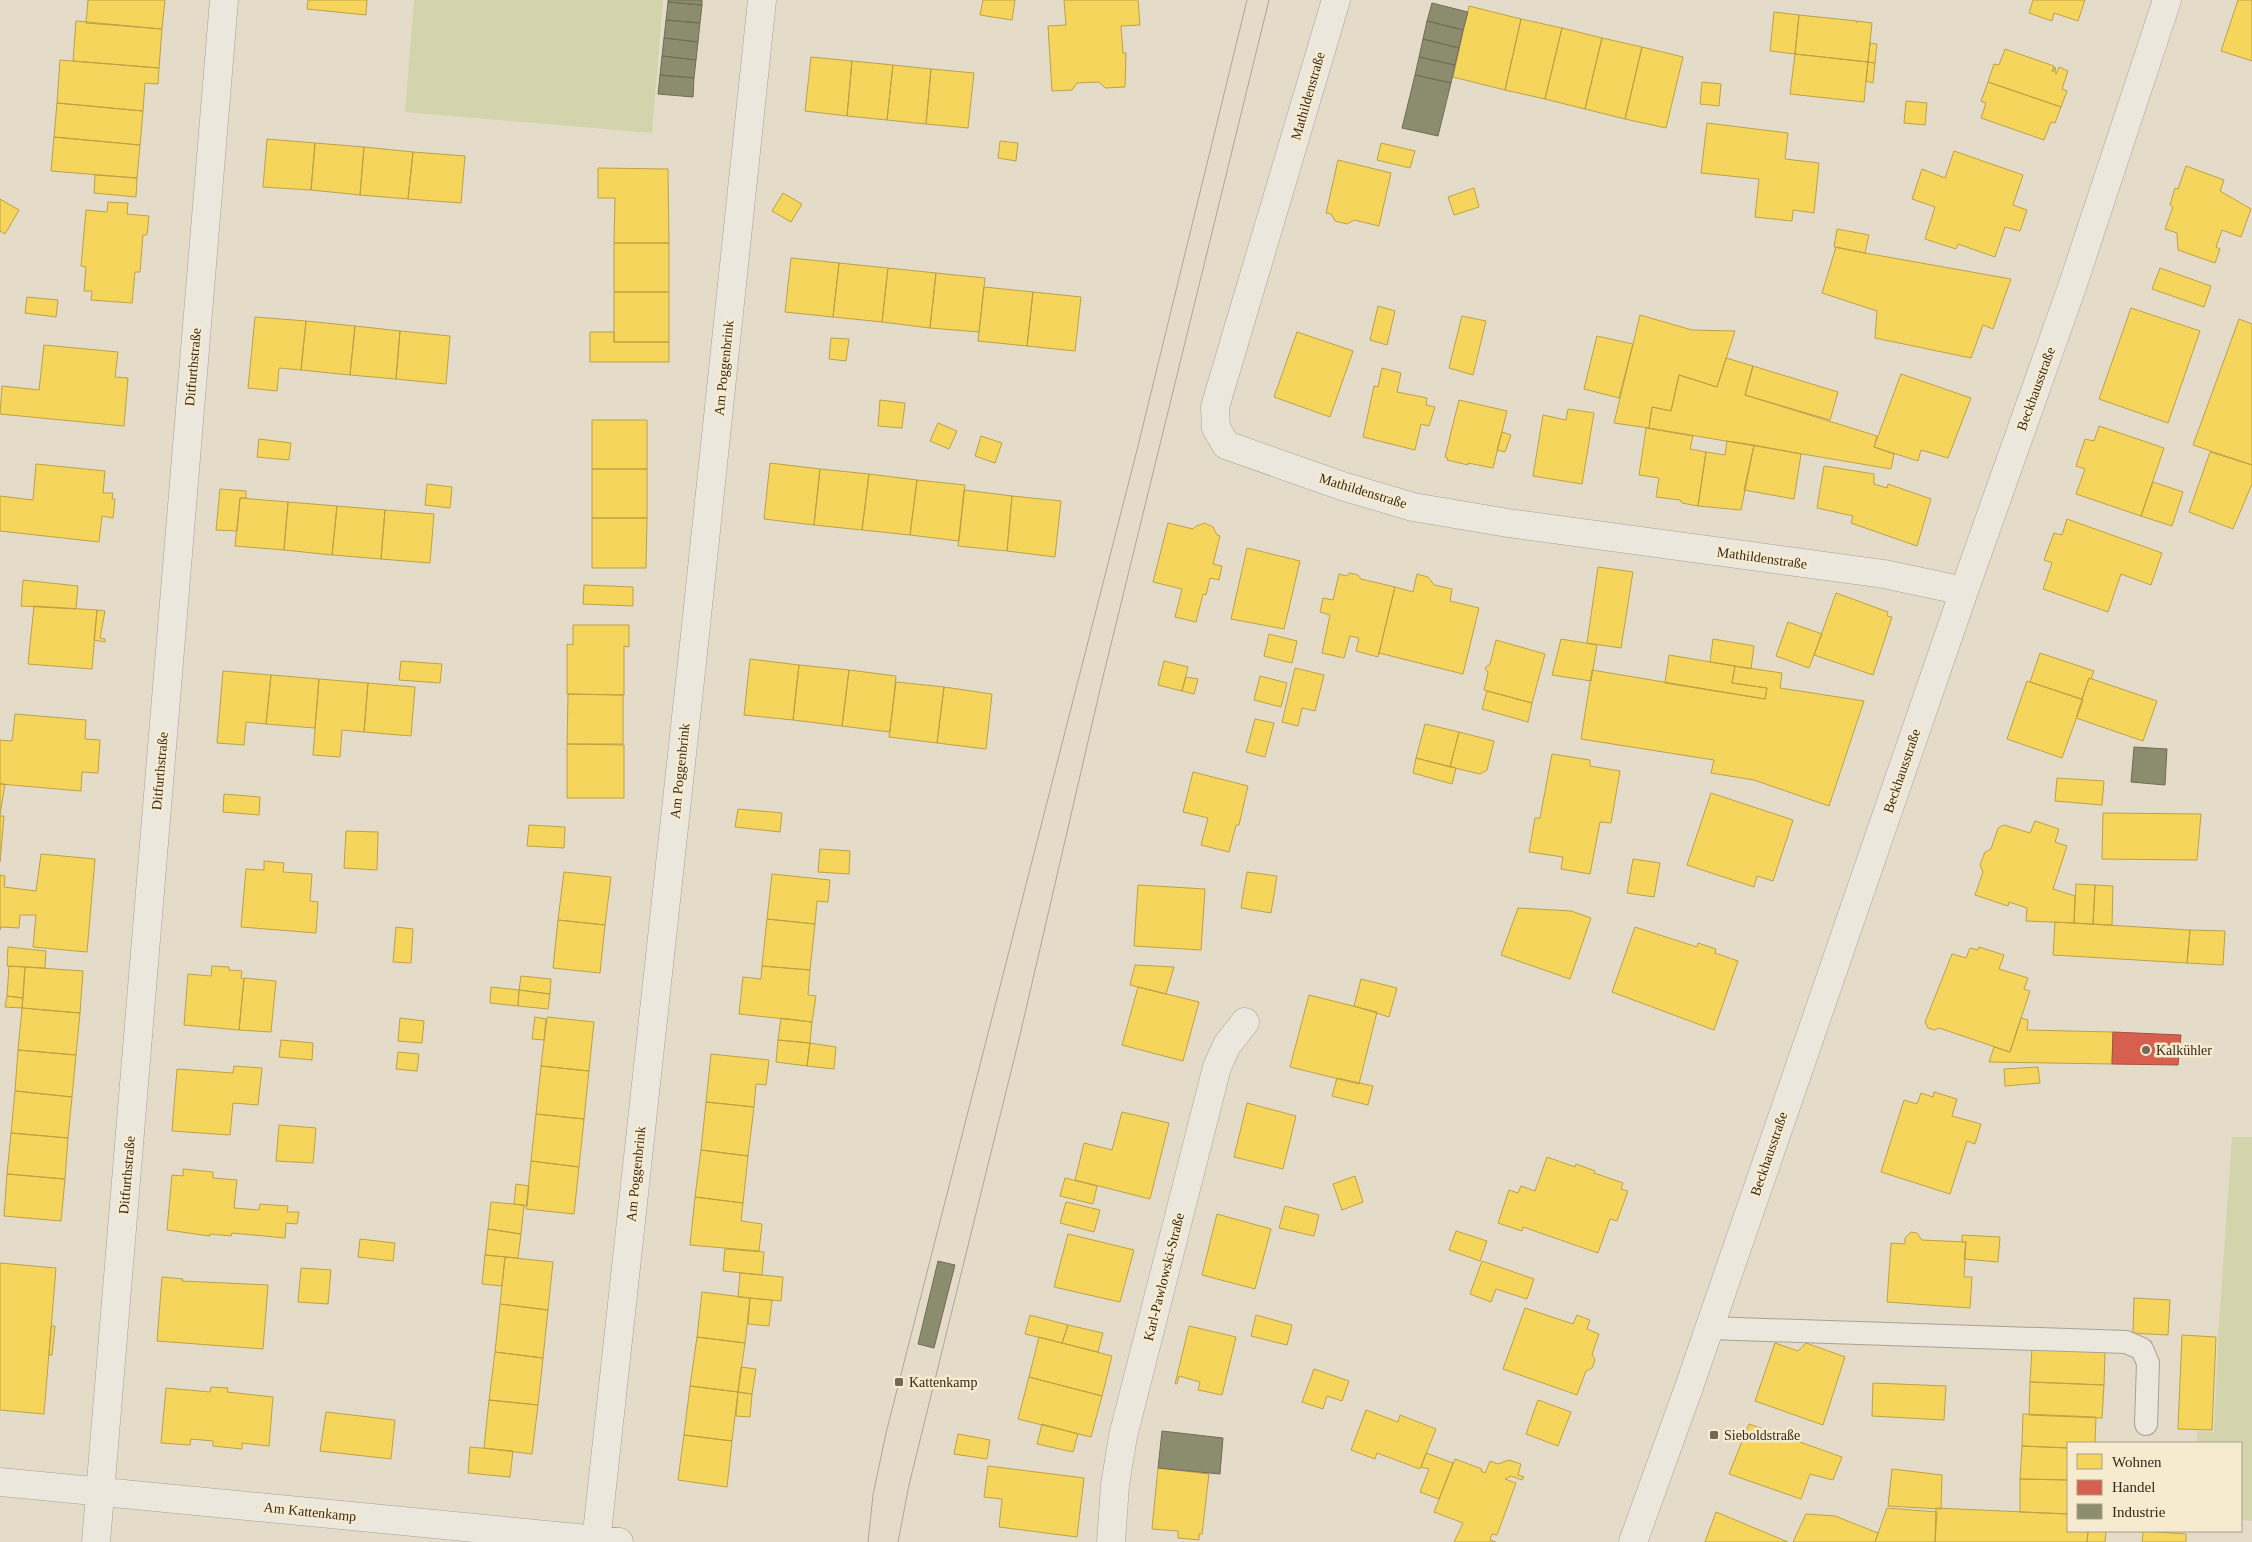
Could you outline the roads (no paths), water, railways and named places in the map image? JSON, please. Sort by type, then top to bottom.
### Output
[{"type":"street","name":"Ditfurthstraße","points":[[96,1542],[224,0]]},
{"type":"street","name":"Am Poggenbrink","points":[[604,1541],[698,605],[762,0]]},
{"type":"street","name":"Mathildenstraße","points":[[1336,0],[1216,407],[1216,428],[1226,445],[1342,486],[1413,507],[1892,576],[1964,591]]},
{"type":"street","name":"Beckhausstraße","points":[[1633,1542],[1964,591],[2072,287],[2167,0]]},
{"type":"street","name":"Karl-Pawlowski-Straße","points":[[1110,1542],[1115,1485],[1123,1436],[1217,1066],[1227,1045],[1245,1022]]},
{"type":"street","name":"Am Kattenkamp","points":[[0,1482],[604,1541]]},
{"type":"lane","points":[[1709,1328],[2126,1342],[2142,1349],[2148,1363],[2146,1424]]},
{"type":"tram line","points":[[868,1542],[873,1495],[886,1433],[1137,450],[1247,0]]},
{"type":"tram line","points":[[898,1542],[909,1485],[1020,1035],[1102,681],[1269,0]]},
{"type":"place","name":"Kalkühler","points":[[2146,1050]]},
{"type":"place","name":"Kattenkamp","points":[[899,1382]]},
{"type":"place","name":"Sieboldstraße","points":[[1714,1435]]}]
